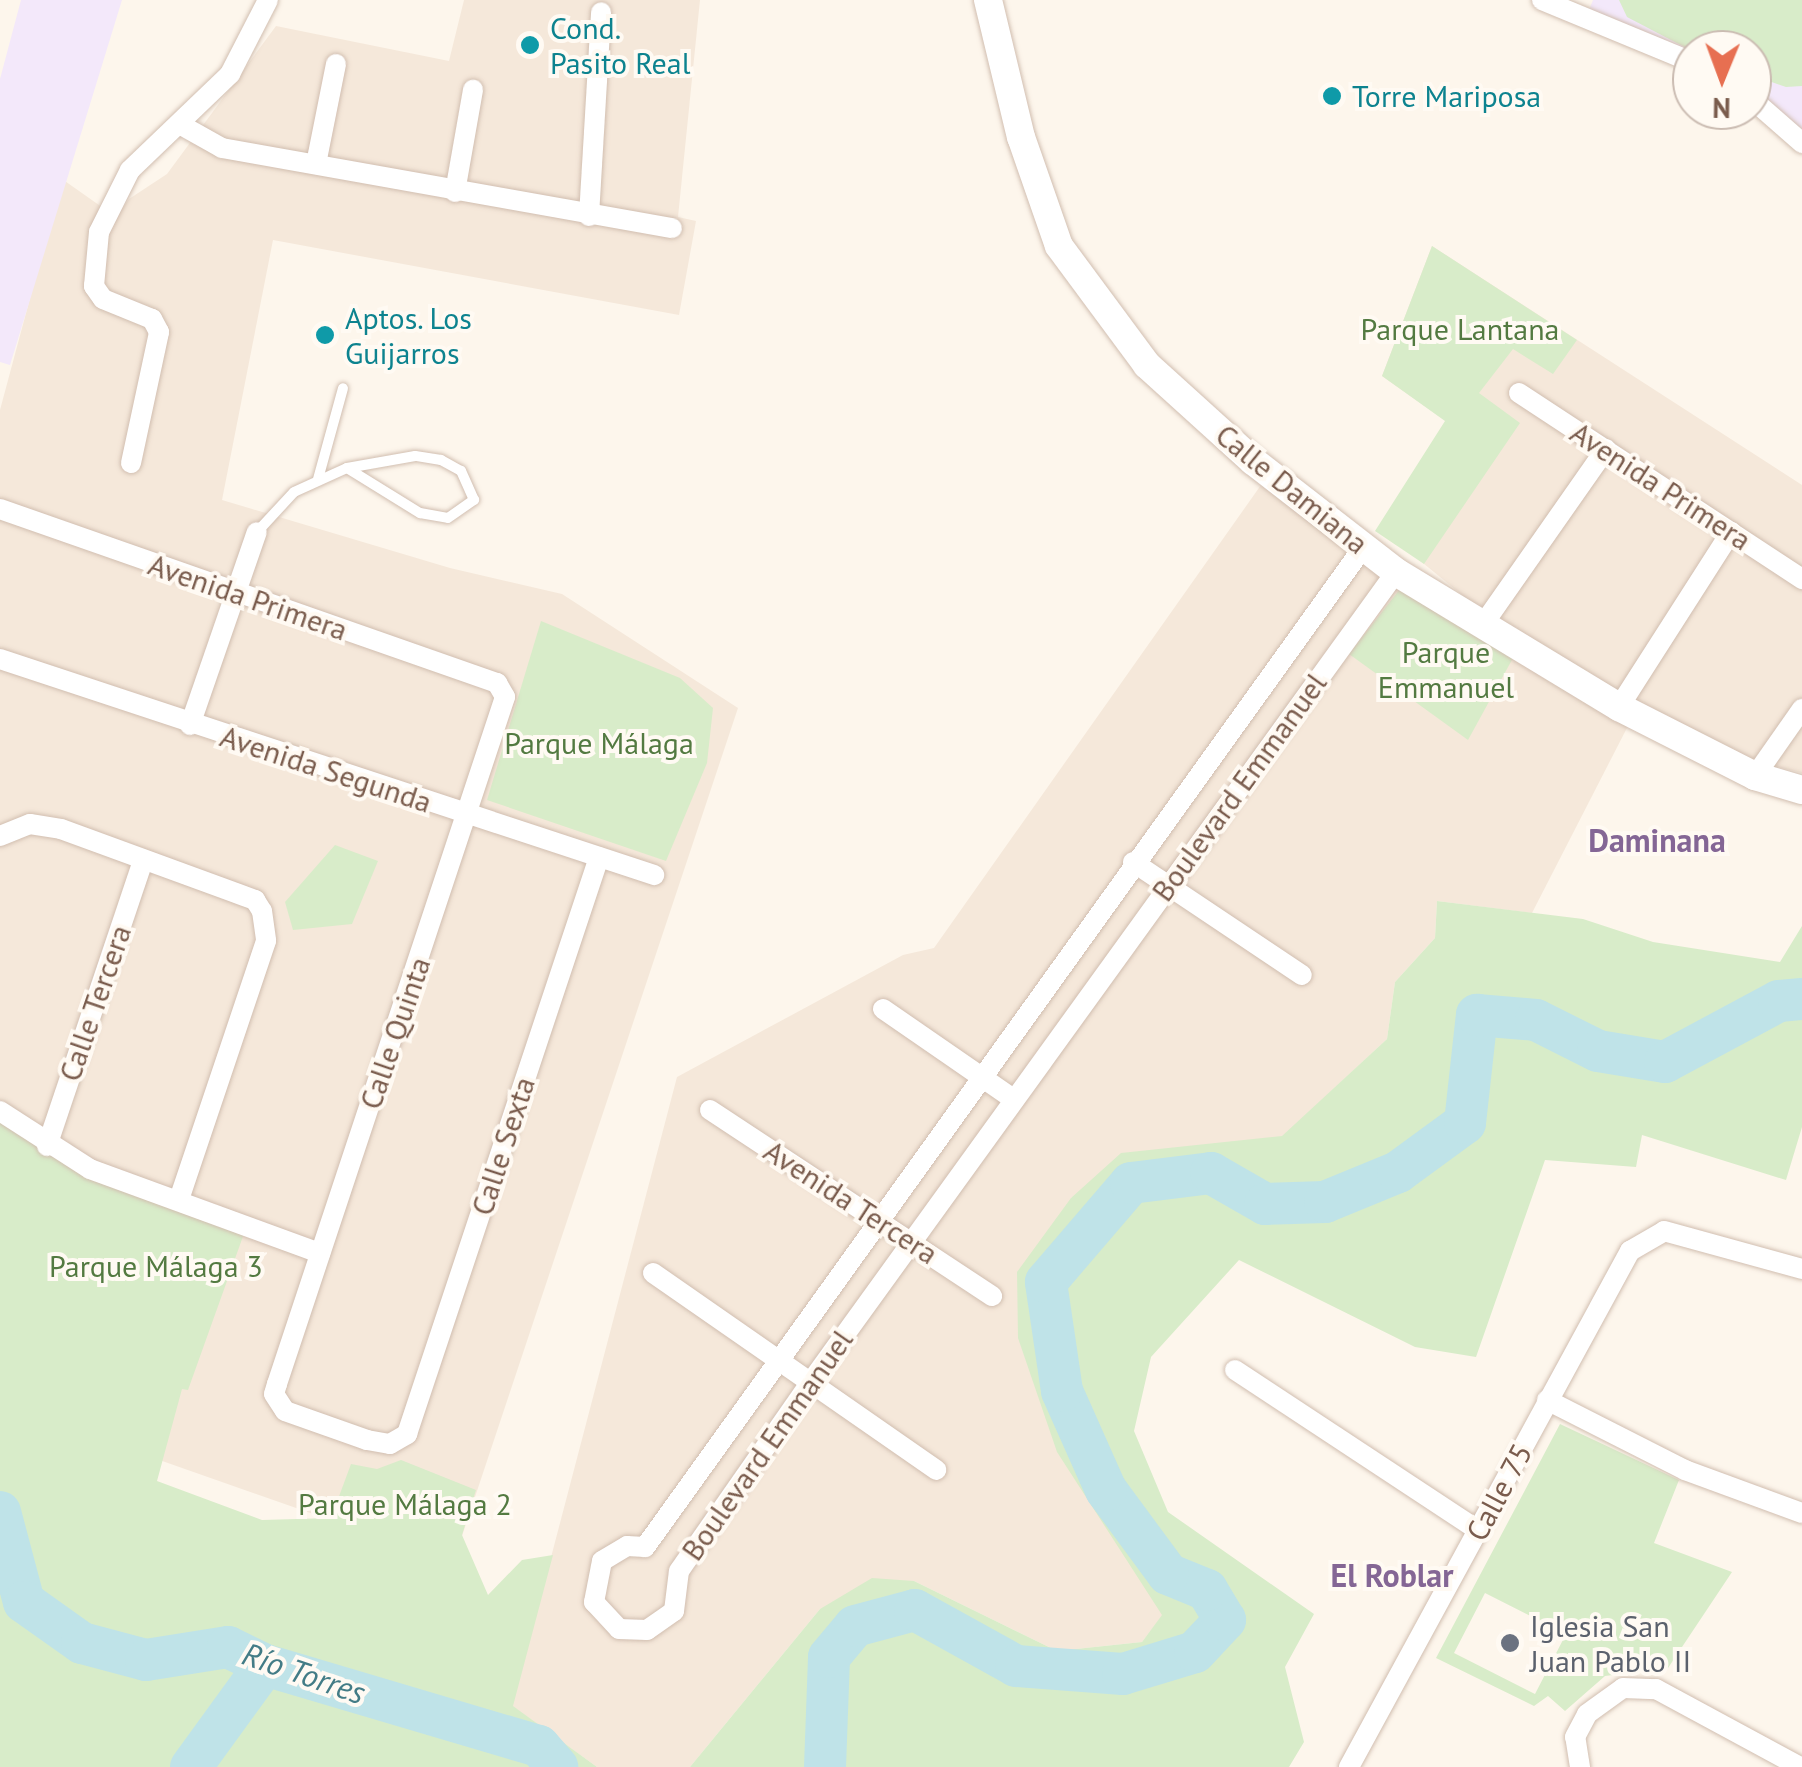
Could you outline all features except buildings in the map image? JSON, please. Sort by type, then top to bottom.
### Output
[{"type":"street","points":[[131,463],[160,348],[156,323],[104,299],[94,286],[94,248],[117,195],[148,149],[181,125],[230,74],[268,0]]},
{"type":"street","name":"Calle Damiana","points":[[988,0],[1021,137],[1059,246],[1147,366],[1362,549],[1396,572],[1619,707],[1754,776],[1802,790]]},
{"type":"street","points":[[1542,0],[1590,8],[1672,51]]},
{"type":"street","points":[[589,216],[601,12]]},
{"type":"street","points":[[316,164],[336,64]]},
{"type":"street","points":[[455,192],[474,90]]},
{"type":"street","points":[[1772,117],[1802,143]]},
{"type":"street","points":[[181,125],[222,148],[672,228]]},
{"type":"street","name":"Avenida Primera","points":[[1520,392],[1802,579]]},
{"type":"street","points":[[1482,626],[1606,449]]},
{"type":"street","name":"Avenida Primera","points":[[0,509],[498,683]]},
{"type":"street","points":[[190,724],[257,532]]},
{"type":"street","points":[[1619,707],[1731,532]]},
{"type":"street","name":"Boulevard Emmanuel","points":[[1362,549],[1133,862],[645,1547],[613,1551],[596,1570],[594,1602],[618,1630],[647,1630],[674,1611],[678,1572],[910,1240],[1396,572]]},
{"type":"street","name":"Avenida Segunda","points":[[0,659],[654,875]]},
{"type":"street","name":"Calle Quinta","points":[[276,1384],[505,709],[498,683]]},
{"type":"street","points":[[1754,776],[1802,708]]},
{"type":"street","points":[[0,836],[30,824],[143,860],[255,900],[269,928],[179,1200]]},
{"type":"street","name":"Calle Sexta","points":[[276,1384],[274,1394],[285,1411],[367,1440],[390,1444],[407,1434],[599,857]]},
{"type":"street","name":"Calle Tercera","points":[[47,1146],[143,860]]},
{"type":"street","points":[[1133,862],[1302,975]]},
{"type":"street","points":[[883,1008],[1012,1098]]},
{"type":"street","name":"Avenida Tercera","points":[[710,1110],[992,1296]]},
{"type":"street","points":[[0,1112],[47,1146],[320,1253]]},
{"type":"street","name":"Calle 75","points":[[1349,1767],[1630,1251],[1664,1231],[1802,1269]]},
{"type":"street","points":[[653,1273],[936,1470]]},
{"type":"street","points":[[1235,1370],[1479,1530]]},
{"type":"street","points":[[1548,1400],[1684,1470],[1802,1513]]},
{"type":"street","points":[[1580,1767],[1576,1737],[1599,1700],[1623,1688],[1656,1689],[1800,1767]]},
{"type":"lane","points":[[318,480],[343,388]]},
{"type":"lane","points":[[257,532],[272,510],[318,480],[346,468],[415,456],[441,460],[461,470],[474,500],[448,518],[420,513],[346,468]]},
{"type":"shaded area","points":[[21,0],[122,0],[10,365],[0,362],[0,79]]},
{"type":"shaded area","points":[[464,0],[700,0],[678,217],[696,221],[679,315],[273,240],[222,500],[450,568],[562,594],[738,708],[453,1563],[148,1456],[0,1224],[0,410],[62,179],[116,217],[129,199],[167,174],[276,26],[449,61]]},
{"type":"shaded area","points":[[1593,0],[1802,0],[1802,143],[1772,117],[1772,30],[1672,30],[1672,53],[1587,15]]},
{"type":"shaded area","points":[[1432,246],[1802,485],[1802,773],[1743,758],[1609,689],[1473,604],[1401,545],[1446,421],[1382,376]]},
{"type":"shaded area","points":[[1261,485],[1400,589],[1629,724],[1532,913],[1437,901],[1435,938],[1395,982],[1387,1039],[1282,1137],[1221,1147],[1071,1198],[1145,1580],[1163,1615],[1142,1642],[1057,1651],[914,1581],[820,1609],[690,1767],[597,1767],[512,1706],[677,1077],[903,955],[934,948]]},
{"type":"green space","points":[[1619,0],[1802,0],[1802,86],[1786,87],[1772,82],[1772,30],[1672,30],[1672,41],[1627,17]]},
{"type":"green space","name":"Parque Lantana","points":[[1432,246],[1577,340],[1553,374],[1513,349],[1479,393],[1520,423],[1424,564],[1375,531],[1445,421],[1382,376]]},
{"type":"green space","name":"Parque Emmanuel","points":[[1400,589],[1513,658],[1468,740],[1349,654]]},
{"type":"green space","name":"Parque Málaga","points":[[541,621],[680,678],[713,708],[707,763],[666,861],[487,800]]},
{"type":"green space","points":[[335,845],[378,861],[352,924],[293,930],[285,902]]},
{"type":"green space","points":[[1437,901],[1583,919],[1653,942],[1780,962],[1802,926],[1802,1127],[1786,1180],[1642,1135],[1636,1167],[1545,1160],[1476,1357],[1415,1347],[1239,1260],[1151,1357],[1134,1431],[1168,1512],[1314,1614],[1285,1667],[1304,1742],[1289,1767],[690,1767],[820,1609],[872,1578],[914,1581],[1057,1651],[1142,1642],[1162,1615],[1057,1452],[1018,1338],[1017,1272],[1071,1198],[1121,1153],[1282,1136],[1387,1039],[1395,982],[1435,938]]},
{"type":"green space","points":[[0,1111],[47,1146],[246,1228],[188,1390],[182,1389],[157,1481],[262,1520],[331,1518],[351,1464],[377,1469],[401,1460],[476,1490],[462,1535],[488,1595],[522,1560],[553,1555],[513,1706],[597,1767],[0,1767]]},
{"type":"green space","points":[[1560,1424],[1679,1480],[1654,1543],[1732,1572],[1668,1668],[1605,1676],[1565,1711],[1548,1696],[1534,1706],[1436,1658]],"holes":[[[1485,1593],[1566,1634],[1535,1694],[1454,1653]]]},
{"type":"waterway","name":"Río Torres","points":[[825,1767],[829,1657],[855,1626],[915,1610],[1016,1666],[1123,1674],[1195,1652],[1225,1620],[1207,1590],[1168,1574],[1106,1490],[1062,1391],[1046,1282],[1131,1183],[1211,1173],[1265,1204],[1325,1202],[1398,1172],[1465,1123],[1477,1015],[1536,1020],[1598,1051],[1665,1062],[1779,1001],[1802,999]]},
{"type":"waterway","name":"Río Torres","points":[[0,1512],[24,1602],[82,1643],[146,1660],[228,1647],[265,1665],[539,1746],[557,1767]]},
{"type":"waterway","points":[[191,1767],[265,1665]]},
{"type":"place","name":"Cond. Pasito Real","points":[[530,45]]},
{"type":"place","name":"Torre Mariposa","points":[[1332,96]]},
{"type":"place","name":"Aptos. Los Guijarros","points":[[325,335]]},
{"type":"place","name":"Iglesia San Juan Pablo II","points":[[1510,1643]]},
{"type":"district","name":"Daminana","points":[[1657,840]]},
{"type":"district","name":"El Roblar","points":[[1392,1575]]},
{"type":"park label","name":"Parque Málaga 3","points":[[156,1266]]},
{"type":"park label","name":"Parque Málaga 2","points":[[405,1504]]}]
